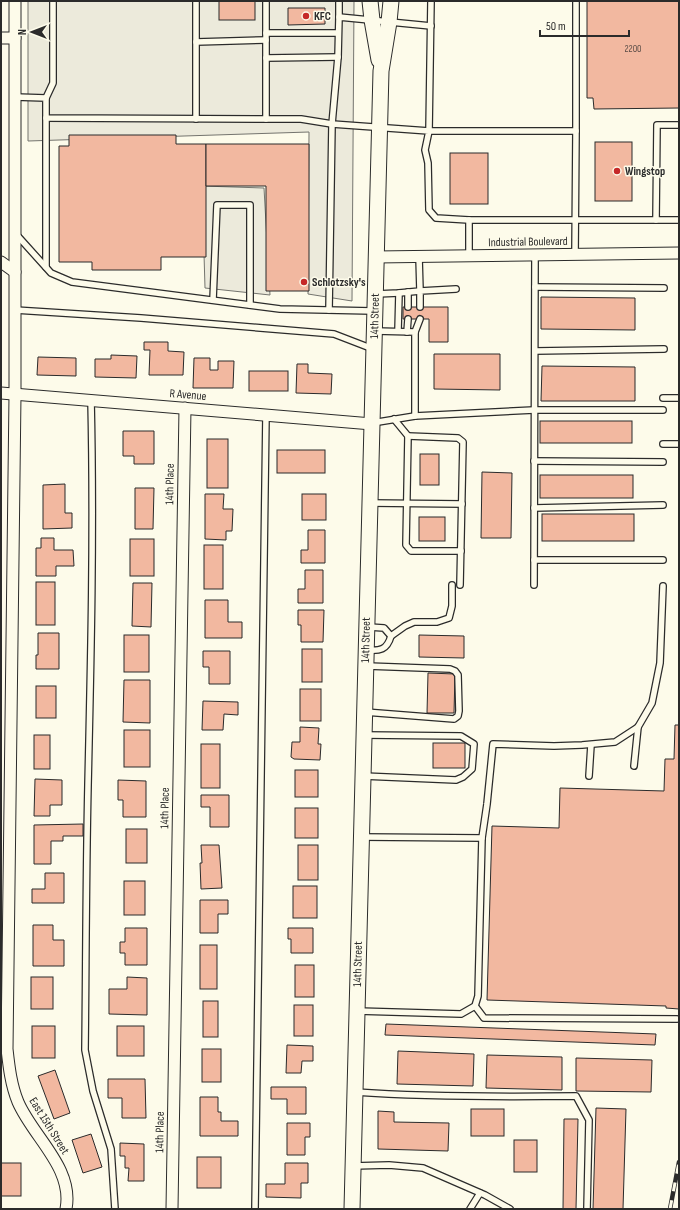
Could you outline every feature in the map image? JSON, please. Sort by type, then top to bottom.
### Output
[{"type":"main road","name":"14th Street","points":[[370,1],[381,71]]},
{"type":"main road","name":"14th Street","points":[[352,1209],[381,71],[391,1]]},
{"type":"street","name":"East 15th Street","points":[[15,1],[16,395],[7,1049],[10,1076],[18,1102],[32,1127],[59,1167],[65,1184],[67,1203],[66,1209]]},
{"type":"street","points":[[1,38],[15,38]]},
{"type":"street","name":"Industrial Boulevard","points":[[376,257],[679,253]]},
{"type":"street","points":[[1,262],[15,272]]},
{"type":"street","name":"R Avenue","points":[[1,393],[372,424]]},
{"type":"street","name":"14th Place","points":[[172,1209],[185,408]]},
{"type":"lane","points":[[46,267],[46,98],[53,83],[53,1]]},
{"type":"lane","points":[[196,1],[196,118]]},
{"type":"lane","points":[[266,1],[266,119]]},
{"type":"lane","points":[[329,310],[332,124],[338,57],[339,1]]},
{"type":"lane","points":[[431,1],[429,131],[425,150],[428,163],[429,210],[436,218],[469,220],[679,220]]},
{"type":"lane","points":[[575,254],[576,1]]},
{"type":"lane","points":[[339,17],[431,26]]},
{"type":"lane","points":[[266,33],[338,33]]},
{"type":"lane","points":[[196,42],[266,40]]},
{"type":"lane","points":[[266,58],[338,57]]},
{"type":"lane","points":[[15,97],[46,98]]},
{"type":"lane","points":[[46,118],[301,119],[332,124],[429,131],[576,131]]},
{"type":"lane","points":[[656,220],[657,126],[679,125]]},
{"type":"lane","points":[[213,300],[217,205],[250,205],[250,305]]},
{"type":"lane","points":[[469,220],[469,256]]},
{"type":"lane","points":[[15,233],[51,273],[72,282],[280,309],[375,311]]},
{"type":"lane","points":[[534,255],[534,585]]},
{"type":"lane","points":[[419,257],[420,306]]},
{"type":"lane","points":[[534,287],[664,288]]},
{"type":"lane","points":[[375,294],[456,290]]},
{"type":"lane","points":[[408,292],[408,306]]},
{"type":"lane","points":[[398,331],[399,293]]},
{"type":"lane","points":[[15,310],[141,318],[334,334],[374,349]]},
{"type":"lane","points":[[407,332],[408,319]]},
{"type":"lane","points":[[415,416],[415,332],[420,319]]},
{"type":"lane","points":[[374,331],[415,332]]},
{"type":"lane","points":[[534,351],[664,349]]},
{"type":"lane","points":[[663,398],[679,398]]},
{"type":"lane","points":[[91,400],[93,508],[85,1050],[93,1091],[111,1149],[115,1209]]},
{"type":"lane","points":[[372,424],[415,416],[534,410],[663,410]]},
{"type":"lane","points":[[255,1209],[266,415]]},
{"type":"lane","points":[[394,419],[408,436],[406,545],[411,551],[461,551]]},
{"type":"lane","points":[[408,436],[458,438],[463,442],[460,585]]},
{"type":"lane","points":[[663,444],[679,444]]},
{"type":"lane","points":[[534,461],[663,462]]},
{"type":"lane","points":[[370,503],[462,504]]},
{"type":"lane","points":[[534,508],[663,505]]},
{"type":"lane","points":[[534,560],[663,560]]},
{"type":"lane","points":[[390,636],[414,622],[437,622],[449,618],[452,606],[452,585]]},
{"type":"lane","points":[[634,766],[638,727],[652,703],[660,663],[663,586]]},
{"type":"lane","points":[[366,650],[378,651],[389,643],[390,636],[384,628],[367,626]]},
{"type":"lane","points":[[365,712],[454,718],[458,716],[459,711],[458,675],[455,671],[450,669],[366,666]]},
{"type":"lane","points":[[357,1011],[461,1014],[475,1006],[478,996],[482,838],[493,744],[554,746],[591,745],[616,742],[638,727]]},
{"type":"lane","points":[[363,776],[456,780],[463,777],[472,769],[474,744],[461,736],[364,735]]},
{"type":"lane","points":[[589,776],[591,745]]},
{"type":"lane","points":[[361,836],[482,838]]},
{"type":"lane","points":[[475,1006],[484,1018],[677,1019]]},
{"type":"lane","points":[[355,1092],[464,1097],[576,1096],[589,1120],[587,1209]]},
{"type":"lane","points":[[353,1166],[389,1165],[422,1168],[504,1204],[510,1209]]},
{"type":"lane","points":[[470,1209],[480,1193]]},
{"type":"shaded area","points":[[28,1],[354,1],[352,301],[308,294],[309,132],[28,141]]},
{"type":"shaded area","points":[[202,186],[264,188],[270,295],[205,288]]},
{"type":"building","points":[[219,1],[255,1],[255,20],[219,20]]},
{"type":"building","points":[[587,1],[679,1],[679,108],[594,109],[593,98],[587,98]]},
{"type":"building","name":"KFC","points":[[288,8],[325,8],[325,24],[288,25]]},
{"type":"building","points":[[69,135],[176,135],[176,144],[206,144],[206,257],[161,257],[161,270],[92,270],[92,262],[59,262],[59,146],[69,146]]},
{"type":"building","points":[[595,142],[632,142],[632,201],[595,201]]},
{"type":"building","points":[[206,144],[309,144],[309,291],[266,291],[266,186],[206,186]]},
{"type":"building","points":[[450,153],[488,153],[488,204],[450,204]]},
{"type":"building","points":[[541,297],[635,298],[635,330],[541,329]]},
{"type":"building","points":[[403,307],[448,307],[448,342],[429,342],[429,319],[403,319]]},
{"type":"building","points":[[144,342],[168,342],[168,351],[184,352],[183,375],[149,375],[150,350],[144,350]]},
{"type":"building","points":[[434,354],[500,354],[500,390],[434,389]]},
{"type":"building","points":[[111,355],[137,356],[136,378],[95,377],[95,359],[111,359]]},
{"type":"building","points":[[38,357],[76,358],[76,376],[37,375]]},
{"type":"building","points":[[194,358],[210,358],[210,370],[218,370],[218,361],[234,361],[233,388],[193,388]]},
{"type":"building","points":[[297,364],[308,364],[308,373],[332,374],[331,394],[296,393]]},
{"type":"building","points":[[542,366],[635,367],[635,401],[541,401]]},
{"type":"building","points":[[249,371],[288,371],[288,391],[249,391]]},
{"type":"building","points":[[540,421],[632,421],[632,443],[540,443]]},
{"type":"building","points":[[123,431],[154,431],[154,464],[134,464],[134,456],[123,456]]},
{"type":"building","points":[[207,439],[228,439],[228,488],[207,488]]},
{"type":"building","points":[[277,450],[325,450],[325,473],[277,473]]},
{"type":"building","points":[[420,454],[439,454],[439,485],[420,485]]},
{"type":"building","points":[[482,472],[512,473],[511,538],[481,538]]},
{"type":"building","points":[[540,475],[633,475],[633,498],[540,498]]},
{"type":"building","points":[[65,484],[65,513],[72,513],[72,528],[43,529],[43,485]]},
{"type":"building","points":[[135,488],[154,488],[153,529],[135,529]]},
{"type":"building","points":[[205,494],[224,494],[223,509],[233,509],[232,531],[226,531],[226,540],[205,539]]},
{"type":"building","points":[[302,494],[326,494],[326,520],[302,520]]},
{"type":"building","points":[[542,514],[634,514],[634,541],[542,541]]},
{"type":"building","points":[[419,517],[445,517],[445,541],[419,541]]},
{"type":"building","points":[[308,530],[325,530],[325,563],[301,563],[301,550],[308,550]]},
{"type":"building","points":[[41,538],[54,538],[54,550],[73,550],[74,566],[56,566],[56,576],[36,576],[36,548],[41,548]]},
{"type":"building","points":[[130,539],[154,539],[154,576],[130,576]]},
{"type":"building","points":[[204,545],[223,545],[223,589],[204,589]]},
{"type":"building","points":[[305,570],[323,570],[323,603],[298,603],[298,589],[305,589]]},
{"type":"building","points":[[36,582],[55,582],[55,625],[36,625]]},
{"type":"building","points":[[133,583],[152,583],[151,627],[132,626]]},
{"type":"building","points":[[205,600],[228,600],[228,622],[242,622],[242,638],[205,638]]},
{"type":"building","points":[[298,610],[324,610],[323,642],[301,642],[301,625],[298,625]]},
{"type":"building","points":[[38,633],[59,633],[59,669],[36,669],[36,655],[38,655]]},
{"type":"building","points":[[124,635],[149,635],[149,672],[124,672]]},
{"type":"building","points":[[419,635],[464,636],[464,658],[419,657]]},
{"type":"building","points":[[302,649],[322,649],[322,682],[302,682]]},
{"type":"building","points":[[203,651],[230,651],[230,684],[209,684],[209,667],[203,667]]},
{"type":"building","points":[[428,673],[455,674],[454,713],[427,713]]},
{"type":"building","points":[[124,680],[150,680],[150,723],[123,722]]},
{"type":"building","points":[[36,686],[56,686],[56,718],[36,718]]},
{"type":"building","points":[[300,689],[321,689],[321,721],[300,721]]},
{"type":"building","points":[[203,701],[238,702],[238,715],[224,714],[223,730],[202,730]]},
{"type":"building","points":[[675,725],[679,725],[679,1009],[666,1008],[666,1006],[487,1000],[492,826],[559,828],[560,788],[664,791],[665,759],[674,759]]},
{"type":"building","points":[[300,727],[319,728],[318,744],[321,744],[320,760],[294,759],[291,757],[292,742],[300,742]]},
{"type":"building","points":[[124,730],[150,730],[150,767],[124,767]]},
{"type":"building","points":[[34,735],[50,735],[50,769],[34,769]]},
{"type":"building","points":[[433,743],[465,743],[465,768],[433,768]]},
{"type":"building","points":[[201,744],[220,744],[220,788],[201,788]]},
{"type":"building","points":[[295,770],[318,770],[318,797],[295,797]]},
{"type":"building","points":[[35,779],[62,780],[62,805],[50,805],[50,816],[34,816]]},
{"type":"building","points":[[118,780],[146,781],[146,817],[123,817],[123,800],[118,800]]},
{"type":"building","points":[[201,795],[229,795],[229,827],[210,827],[210,807],[201,807]]},
{"type":"building","points":[[295,808],[318,808],[318,838],[295,838]]},
{"type":"building","points":[[83,824],[83,836],[63,836],[63,841],[51,841],[51,864],[34,864],[34,825]]},
{"type":"building","points":[[126,829],[147,829],[147,863],[126,863]]},
{"type":"building","points":[[201,845],[219,845],[222,888],[201,889]]},
{"type":"building","points":[[298,845],[318,845],[318,880],[298,880]]},
{"type":"building","points":[[45,873],[64,873],[64,903],[32,903],[32,889],[45,889]]},
{"type":"building","points":[[124,881],[145,881],[145,915],[124,915]]},
{"type":"building","points":[[293,886],[317,886],[317,918],[293,918]]},
{"type":"building","points":[[200,900],[228,900],[228,914],[218,914],[218,933],[200,933]]},
{"type":"building","points":[[33,925],[53,925],[53,940],[64,940],[64,966],[33,966]]},
{"type":"building","points":[[125,928],[147,928],[147,965],[125,965],[125,953],[120,953],[120,942],[125,942]]},
{"type":"building","points":[[288,928],[313,928],[313,953],[291,953],[291,939],[288,939]]},
{"type":"building","points":[[200,945],[217,945],[217,989],[200,989]]},
{"type":"building","points":[[295,965],[314,965],[314,997],[295,997]]},
{"type":"building","points":[[31,977],[53,977],[53,1009],[31,1009]]},
{"type":"building","points":[[127,977],[147,978],[147,1015],[109,1014],[109,989],[127,989]]},
{"type":"building","points":[[203,1001],[218,1001],[218,1037],[203,1037]]},
{"type":"building","points":[[294,1005],[313,1005],[313,1036],[294,1036]]},
{"type":"building","points":[[386,1024],[656,1034],[655,1045],[385,1035]]},
{"type":"building","points":[[32,1026],[55,1026],[55,1058],[32,1058]]},
{"type":"building","points":[[117,1026],[144,1026],[144,1056],[117,1056]]},
{"type":"building","points":[[287,1045],[313,1046],[313,1061],[302,1061],[301,1073],[286,1073]]},
{"type":"building","points":[[202,1049],[221,1049],[221,1082],[202,1082]]},
{"type":"building","points":[[398,1051],[474,1054],[473,1086],[397,1084]]},
{"type":"building","points":[[487,1055],[562,1057],[562,1090],[486,1088]]},
{"type":"building","points":[[576,1058],[652,1060],[651,1092],[576,1091]]},
{"type":"building","points":[[55,1070],[70,1113],[54,1119],[38,1076]]},
{"type":"building","points":[[108,1079],[145,1079],[146,1118],[122,1118],[122,1098],[108,1098]]},
{"type":"building","points":[[271,1087],[306,1087],[306,1114],[287,1114],[287,1099],[271,1099]]},
{"type":"building","points":[[200,1097],[218,1097],[218,1112],[221,1112],[221,1121],[238,1121],[238,1136],[200,1136]]},
{"type":"building","points":[[596,1108],[626,1109],[623,1209],[593,1209]]},
{"type":"building","points":[[471,1109],[504,1109],[504,1136],[471,1136]]},
{"type":"building","points":[[378,1111],[394,1112],[394,1122],[449,1123],[448,1151],[378,1149]]},
{"type":"building","points":[[564,1119],[578,1119],[576,1209],[563,1209]]},
{"type":"building","points":[[287,1123],[310,1123],[310,1137],[305,1137],[305,1155],[287,1155]]},
{"type":"building","points":[[91,1134],[102,1167],[83,1173],[72,1140]]},
{"type":"building","points":[[514,1140],[537,1140],[537,1172],[514,1172]]},
{"type":"building","points":[[120,1143],[144,1144],[144,1181],[128,1181],[129,1168],[125,1168],[125,1156],[120,1156]]},
{"type":"building","points":[[197,1157],[221,1157],[221,1188],[197,1188]]},
{"type":"building","points":[[1,1163],[21,1163],[21,1196],[1,1196]]},
{"type":"building","points":[[285,1163],[308,1163],[308,1183],[301,1183],[301,1198],[266,1197],[266,1184],[285,1184]]},
{"type":"railway","points":[[670,1209],[679,1162]]},
{"type":"place","name":"KFC","points":[[306,16]]},
{"type":"place","name":"Wingstop","points":[[617,171]]},
{"type":"place","name":"Schlotzsky's","points":[[304,282]]}]
